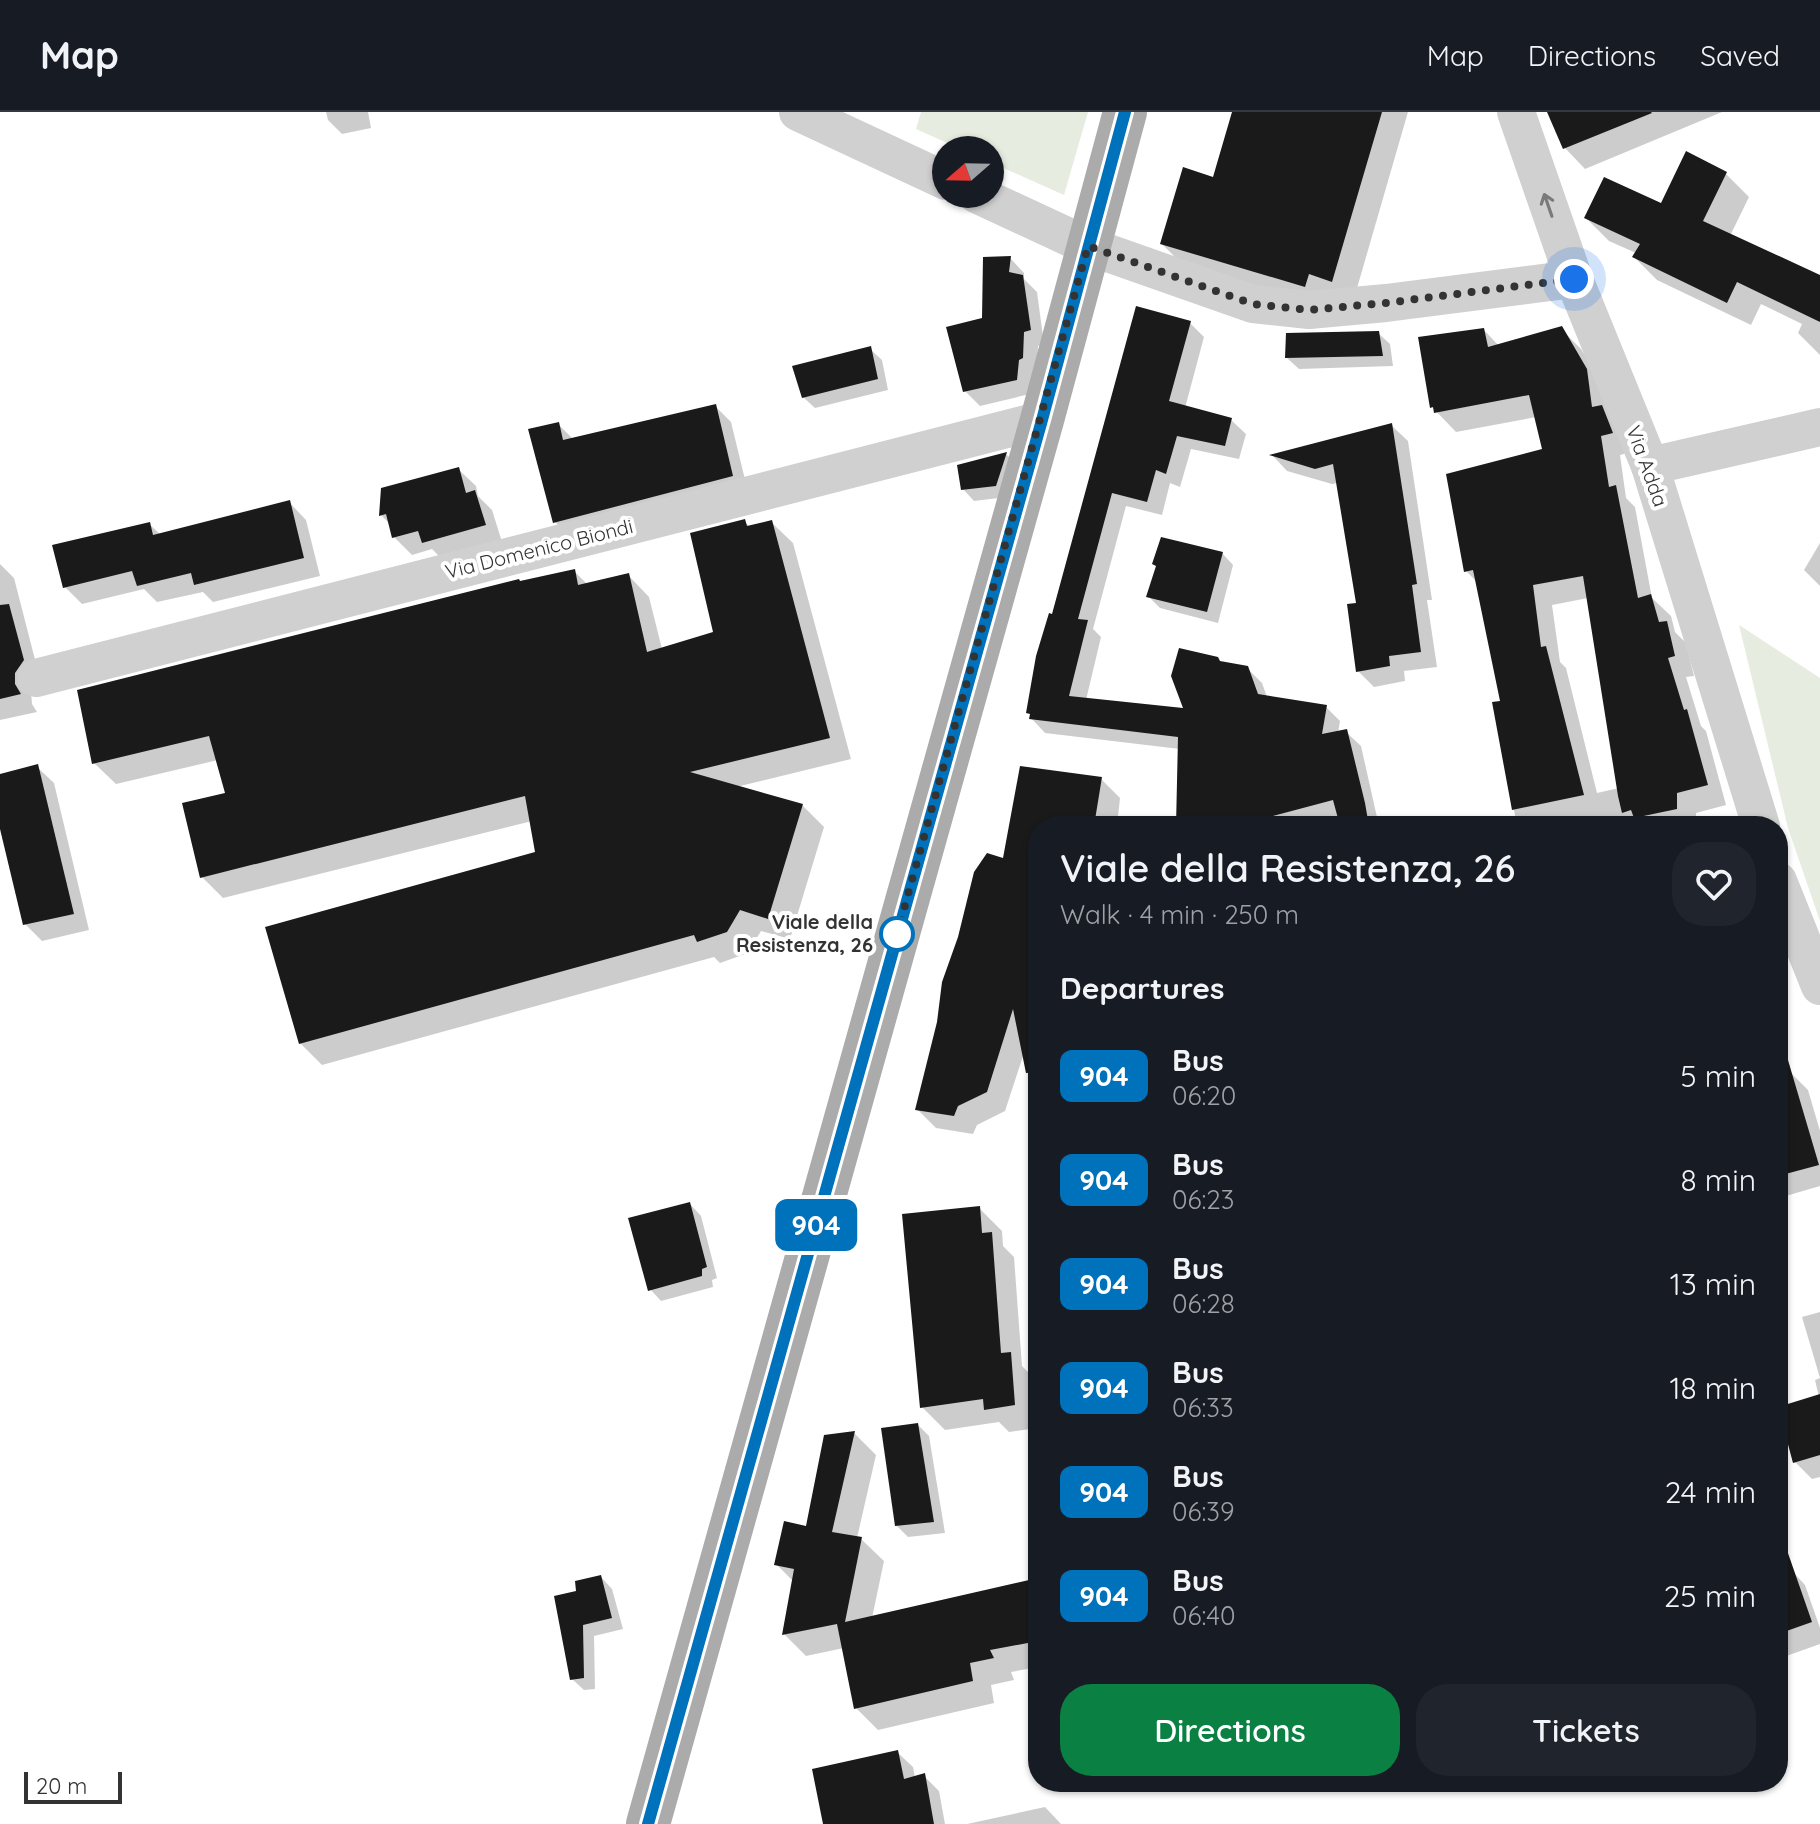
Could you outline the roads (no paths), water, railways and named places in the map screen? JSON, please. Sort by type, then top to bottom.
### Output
[{"type":"main road","points":[[648,1824],[1042,420],[1125,112]]},
{"type":"street","points":[[798,112],[932,174]]},
{"type":"street","name":"Via Adda","points":[[1516,112],[1574,279],[1650,466],[1758,816]]},
{"type":"street","points":[[1004,207],[1088,246],[1253,304],[1309,310],[1574,279]]},
{"type":"street","name":"Via Domenico Biondi","points":[[36,678],[1042,420]]},
{"type":"street","points":[[1650,466],[1820,427]]},
{"type":"street","points":[[1788,906],[1820,986]]},
{"type":"place","name":"Viale della Resistenza, 26","points":[[897,934]]}]
